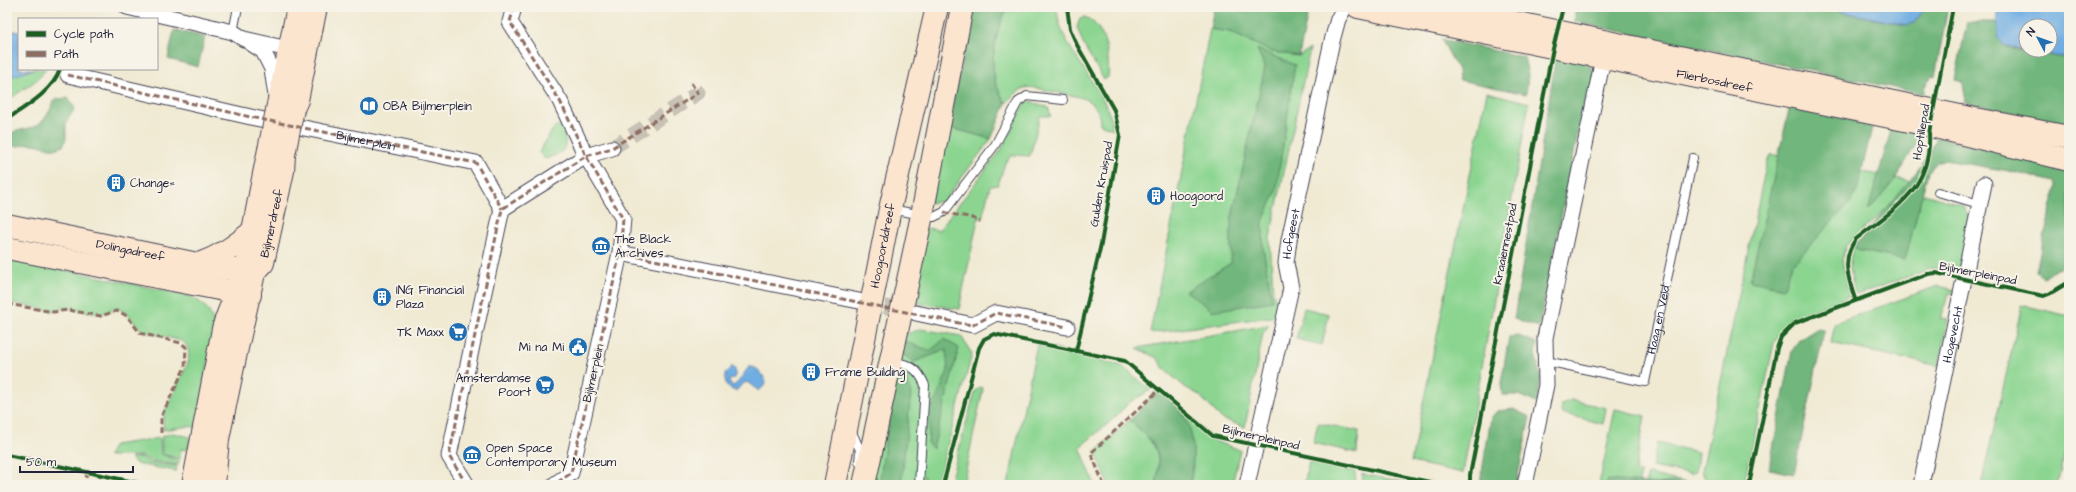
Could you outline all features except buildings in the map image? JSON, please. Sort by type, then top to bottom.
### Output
[{"type":"street","points":[[127,7],[239,36],[263,51],[272,69],[285,107]]},
{"type":"street","name":"Bijlmerdreef","points":[[204,480],[218,439],[249,272],[253,231],[276,152],[297,48],[298,7]]},
{"type":"street","name":"Bijlmerdreef","points":[[297,48],[316,7]]},
{"type":"street","name":"Bijlmerplein","points":[[514,7],[510,22],[560,101],[586,156],[623,219],[620,253],[571,473],[554,485]]},
{"type":"street","name":"Hoogoorddreef","points":[[834,485],[890,209],[937,7]]},
{"type":"street","points":[[864,485],[892,361],[922,215],[962,7]]},
{"type":"street","name":"Hofgeest","points":[[1247,485],[1291,288],[1286,263],[1289,240],[1332,41],[1338,19],[1345,7]]},
{"type":"street","name":"Flierbosdreef","points":[[1358,7],[1532,34],[1959,124],[2069,137]]},
{"type":"street","name":"Flierbosdreef","points":[[1442,7],[1532,34]]},
{"type":"street","points":[[239,36],[242,29],[297,48]]},
{"type":"street","points":[[1525,485],[1546,385],[1545,338],[1605,49]]},
{"type":"street","name":"Bijlmerplein","points":[[68,75],[255,118],[476,163],[502,209]]},
{"type":"street","name":"Flierbosdreef","points":[[1959,124],[2069,160]]},
{"type":"street","points":[[467,485],[449,456],[471,381],[475,332],[502,209],[586,156],[612,148]]},
{"type":"street","name":"Bijlmerdreef","points":[[249,272],[263,263],[283,171],[276,152]]},
{"type":"street","name":"Hogevecht","points":[[1921,485],[1984,184]]},
{"type":"street","name":"Dolingadreef","points":[[7,225],[194,274],[244,294]]},
{"type":"street","points":[[224,325],[222,317],[215,305],[194,274],[233,249],[253,231]]},
{"type":"street","name":"Dolingadreef","points":[[7,248],[194,274],[249,272]]},
{"type":"street","points":[[620,253],[859,301]]},
{"type":"street","name":"Bijlmerdreef","points":[[204,480],[201,435],[224,325],[229,309],[244,294]]},
{"type":"street","points":[[916,313],[973,325],[996,313],[1067,327]]},
{"type":"lane","points":[[238,7],[239,36]]},
{"type":"lane","points":[[890,209],[934,217],[944,212],[952,204],[995,145],[1018,102],[1027,96],[1063,100]]},
{"type":"lane","name":"Haag en Veld","points":[[1546,361],[1645,382],[1693,158]]},
{"type":"lane","points":[[1938,192],[1979,204]]},
{"type":"lane","points":[[892,361],[911,366],[921,376],[925,385],[918,485]]},
{"type":"lane","points":[[847,421],[860,450],[858,469],[860,485]]},
{"type":"green space","points":[[973,7],[1008,7],[997,34],[993,65],[996,84],[1006,103],[991,139],[948,127]]},
{"type":"green space","points":[[1008,7],[1057,7],[1059,22],[1065,37],[1102,97],[1109,113],[1113,129],[1100,124],[1099,115],[1096,108],[1091,103],[1077,96],[1039,88],[1025,88],[1015,94],[1006,103],[996,84],[993,65],[997,34]]},
{"type":"green space","points":[[1214,7],[1309,7],[1299,56],[1272,52],[1230,32],[1210,29]]},
{"type":"green space","points":[[1575,7],[1819,7],[1903,25],[1914,23],[1925,7],[1948,7],[1935,76],[1932,75],[1924,88],[1924,94],[1575,22]]},
{"type":"green space","points":[[1085,17],[1092,21],[1098,28],[1105,43],[1108,61],[1108,77],[1104,80],[1083,44],[1077,27],[1080,19]]},
{"type":"green space","points":[[1967,22],[1996,22],[2000,40],[2006,47],[2018,49],[2018,58],[2058,57],[2069,59],[2069,125],[1964,102],[1965,97],[1963,82],[1955,80]]},
{"type":"green space","points":[[1210,29],[1230,32],[1272,52],[1299,56],[1310,49],[1270,238],[1273,294],[1277,301],[1278,316],[1150,333]]},
{"type":"green space","points":[[174,30],[205,37],[198,67],[168,59]]},
{"type":"green space","points":[[1441,39],[1524,57],[1528,75],[1526,94],[1459,80],[1458,70]]},
{"type":"green space","points":[[1257,49],[1295,65],[1276,192],[1263,221],[1263,247],[1272,301],[1213,311],[1186,291],[1231,263],[1231,221],[1265,67]]},
{"type":"green space","points":[[1556,56],[1584,62],[1591,67],[1594,73],[1595,81],[1595,99],[1593,120],[1581,118],[1539,327],[1514,319]]},
{"type":"green space","points":[[31,70],[45,70],[38,79],[7,101],[7,78]]},
{"type":"green space","points":[[1487,92],[1529,103],[1463,473],[1411,462]]},
{"type":"green space","points":[[68,98],[75,108],[66,123],[66,139],[63,146],[59,148],[48,148],[32,144],[18,146],[10,145],[8,134],[37,125],[47,116],[55,99]]},
{"type":"green space","points":[[1029,101],[1048,107],[1051,116],[1040,116],[1030,156],[1012,155],[1005,163],[998,185],[990,186],[982,218],[978,219],[959,309],[910,302],[925,228],[939,230],[1001,150],[1023,106]]},
{"type":"green space","points":[[1790,105],[1873,123],[1857,191],[1853,199],[1792,265],[1784,288],[1750,281]]},
{"type":"green space","points":[[555,126],[563,126],[565,139],[564,148],[558,154],[545,159],[539,152]]},
{"type":"green space","points":[[948,127],[991,139],[944,201],[930,203]]},
{"type":"green space","points":[[1892,127],[1922,134],[1894,181],[1868,211]]},
{"type":"green space","points":[[1937,137],[2069,168],[2069,265],[2051,271],[2043,277],[2036,271],[2056,187],[2054,182],[2009,171],[1945,160],[1938,161],[1928,172],[1905,260],[1857,250],[1855,248],[1857,244],[1928,157]]},
{"type":"green space","points":[[1771,155],[1916,182],[1846,245],[1842,260],[1849,295],[1844,299],[1794,318],[1782,329],[1774,343],[1744,485],[1742,485],[1707,479],[1702,471],[1767,161]]},
{"type":"green space","points":[[1917,192],[1962,205],[1970,219],[1959,273],[1933,268],[1859,294],[1855,293],[1850,261],[1856,243]]},
{"type":"green space","points":[[7,258],[186,295],[205,306],[211,315],[214,326],[198,428],[189,426],[163,430],[164,413],[188,363],[189,357],[185,343],[142,331],[128,315],[120,309],[101,314],[66,308],[52,311],[7,302]]},
{"type":"green space","points":[[1938,286],[1956,290],[1949,294],[1940,318],[1948,319],[1939,366],[1831,343],[1835,323]]},
{"type":"green space","points":[[2022,305],[2069,316],[2069,431],[2057,485],[1981,485]]},
{"type":"green space","points":[[1304,308],[1329,314],[1322,345],[1296,339]]},
{"type":"green space","points":[[1269,325],[1263,333],[1245,427],[1222,419],[1199,395],[1185,387],[1165,370],[1157,358],[1137,348]]},
{"type":"green space","points":[[1818,328],[1824,331],[1794,474],[1769,469],[1792,351],[1799,340]]},
{"type":"green space","points":[[921,329],[961,336],[972,354],[937,485],[924,485],[924,476],[914,485],[870,485],[904,335]]},
{"type":"green space","points":[[1518,336],[1537,343],[1535,354],[1541,378],[1537,403],[1518,395],[1502,395],[1501,383],[1509,337]]},
{"type":"green space","points":[[900,339],[930,351],[944,339],[959,348],[933,449],[928,444],[930,413],[948,371],[946,350],[914,362],[896,350]]},
{"type":"green space","points":[[1037,344],[1122,366],[1151,390],[1130,402],[1111,421],[1080,447],[1095,485],[1008,485]]},
{"type":"green space","points":[[896,372],[906,377],[911,393],[901,485],[879,485]]},
{"type":"green space","points":[[982,387],[983,389],[963,484],[950,482],[975,391]]},
{"type":"green space","points":[[1158,389],[1180,409],[1190,431],[1193,443],[1193,456],[1190,485],[1156,485],[1158,463],[1155,448],[1146,436],[1130,420]]},
{"type":"green space","points":[[1571,400],[1606,408],[1603,424],[1561,413],[1562,404]]},
{"type":"green space","points":[[1179,408],[1215,441],[1240,450],[1232,485],[1190,485],[1193,466]]},
{"type":"green space","points":[[1513,409],[1530,417],[1516,485],[1480,484],[1491,418],[1497,411]]},
{"type":"green space","points":[[1615,409],[1645,416],[1635,472],[1641,473],[1638,485],[1599,485]]},
{"type":"green space","points":[[1130,420],[1146,436],[1155,448],[1158,463],[1156,485],[1109,485],[1095,451]]},
{"type":"green space","points":[[1318,423],[1359,431],[1357,453],[1313,443]]},
{"type":"green space","points":[[173,433],[190,437],[188,450],[181,449],[180,459],[162,454],[162,436]]},
{"type":"green space","points":[[160,438],[161,454],[179,461],[178,465],[151,461],[142,456],[108,456],[114,445]]},
{"type":"green space","points":[[1657,443],[1698,452],[1696,471],[1691,474],[1652,467]]},
{"type":"green space","points":[[141,457],[150,463],[177,466],[176,471],[136,464],[131,458]]},
{"type":"green space","points":[[1309,462],[1355,471],[1356,485],[1304,485]]},
{"type":"green space","points":[[1362,474],[1418,485],[1363,485]]},
{"type":"green space","points":[[1648,474],[1696,485],[1645,485]]},
{"type":"green space","points":[[1607,480],[1658,484],[1680,481],[1685,485],[1607,485]]},
{"type":"water","points":[[1819,7],[1926,7],[1914,23],[1906,25]]},
{"type":"water","points":[[2001,7],[2069,7],[2069,59],[2058,57],[2058,18],[2018,18],[2018,48],[2003,45],[2000,41],[1997,31],[1998,15]]},
{"type":"water","points":[[7,29],[18,32],[18,70],[31,70],[7,78]]},
{"type":"water","points":[[732,366],[735,369],[735,378],[729,380],[730,384],[733,386],[740,380],[749,367],[755,368],[759,371],[766,381],[765,385],[759,391],[747,382],[742,384],[736,391],[728,387],[726,385],[725,374]]},
{"type":"tunnel","points":[[612,148],[698,93],[691,83]]},
{"type":"tunnel","points":[[862,302],[911,312]]},
{"type":"marked path","points":[[514,7],[510,22],[560,101],[586,156],[623,219],[620,253],[571,473],[554,485]]},
{"type":"marked path","points":[[68,75],[255,118],[476,163],[502,209]]},
{"type":"marked path","points":[[467,485],[449,456],[502,209],[586,156],[612,148],[698,93],[691,83]]},
{"type":"marked path","points":[[944,212],[976,219],[980,222]]},
{"type":"marked path","points":[[620,253],[959,323],[973,325],[996,313],[1067,327]]},
{"type":"marked path","points":[[7,304],[54,312],[68,310],[101,316],[116,311],[127,316],[140,333],[181,343],[186,347],[185,367],[161,417],[161,433]]},
{"type":"marked path","points":[[465,380],[476,381]]},
{"type":"marked path","points":[[1104,485],[1091,453],[1159,390]]},
{"type":"marked path","points":[[86,472],[87,485]]},
{"type":"cycle path","name":"Gulden Kruispad","points":[[1067,7],[1070,29],[1077,45],[1114,110],[1120,135],[1101,244],[1076,351]]},
{"type":"cycle path","name":"Kraaiennestpad","points":[[1470,485],[1470,475],[1552,53],[1563,7]]},
{"type":"cycle path","name":"Hoptillepad","points":[[1855,299],[1847,269],[1847,261],[1851,246],[1856,239],[1897,207],[1918,183],[1924,169],[1928,152],[1929,133],[1953,7]]},
{"type":"cycle path","points":[[7,119],[38,98],[51,84],[60,70]]},
{"type":"cycle path","name":"Bijlmerpleinpad","points":[[1749,485],[1777,348],[1781,337],[1795,323],[1928,274],[1936,273],[2044,296],[2069,282]]},
{"type":"cycle path","name":"Bijlmerpleinpad","points":[[943,485],[979,348],[984,339],[994,334],[1125,361],[1213,436],[1444,485]]},
{"type":"cycle path","points":[[7,455],[148,485]]},
{"type":"place","name":"OBA Bijlmerplein","points":[[369,106]]},
{"type":"place","name":"Change=","points":[[116,183]]},
{"type":"place","name":"Hoogoord","points":[[1156,196]]},
{"type":"place","name":"The Black Archives","points":[[601,246]]},
{"type":"place","name":"ING Financial Plaza","points":[[382,297]]},
{"type":"place","name":"TK Maxx","points":[[458,332]]},
{"type":"place","name":"Mi na Mi","points":[[578,347]]},
{"type":"place","name":"Frame Building","points":[[811,372]]},
{"type":"place","name":"Amsterdamse Poort","points":[[545,385]]},
{"type":"place","name":"Open Space Contemporary Museum","points":[[472,455]]}]
